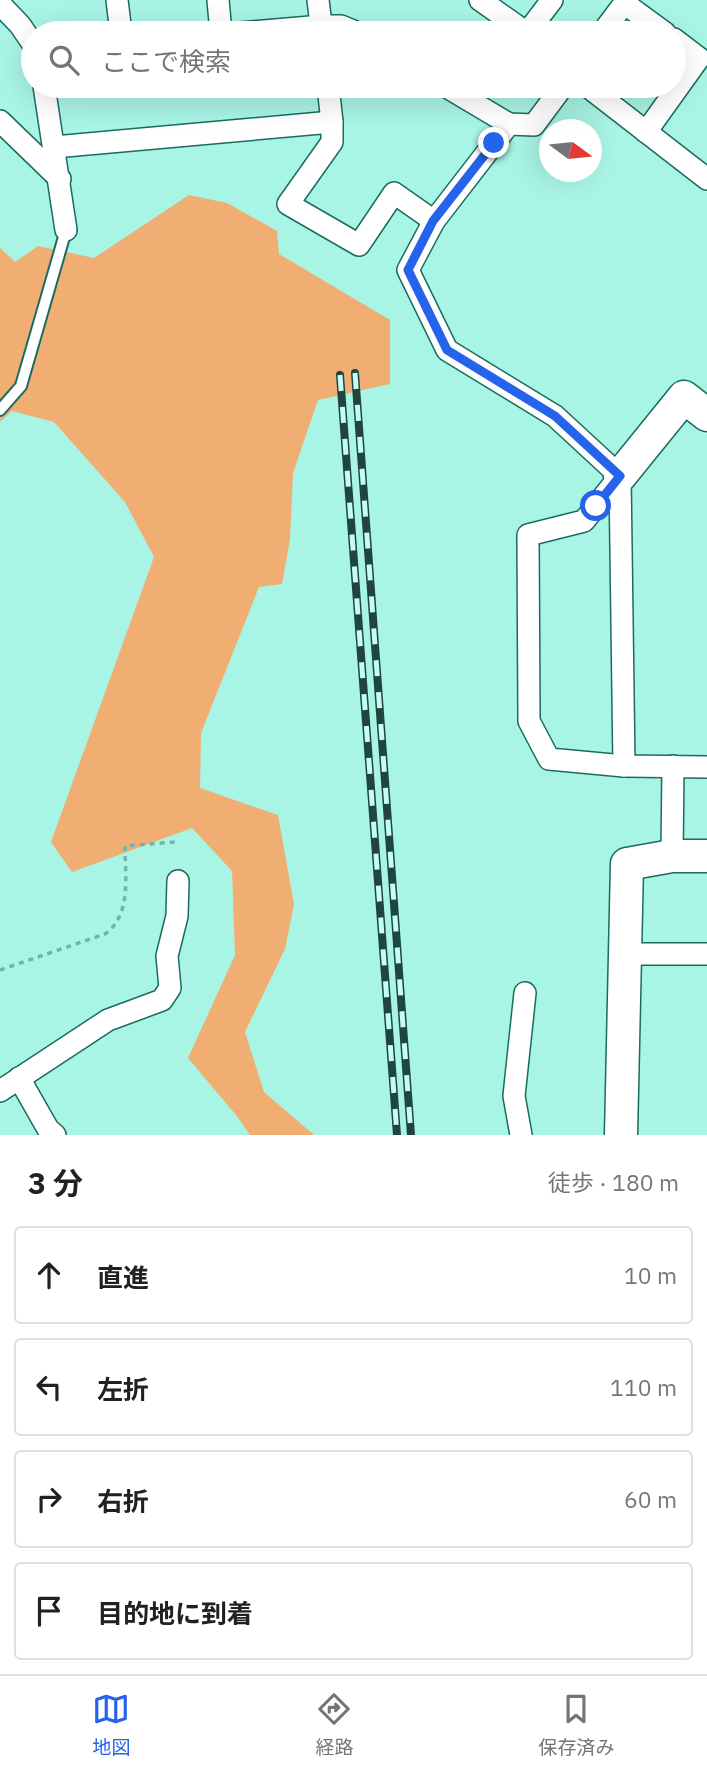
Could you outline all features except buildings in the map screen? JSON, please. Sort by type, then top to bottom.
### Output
[{"type":"street","points":[[18,0],[20,25]]},
{"type":"street","points":[[117,0],[120,21]]},
{"type":"street","points":[[218,0],[219,21]]},
{"type":"street","points":[[318,0],[321,21]]},
{"type":"street","points":[[480,0],[510,21]]},
{"type":"street","points":[[536,21],[552,0]]},
{"type":"street","points":[[611,21],[626,2],[651,21]]},
{"type":"street","points":[[0,4],[20,25]]},
{"type":"street","points":[[686,48],[699,58],[686,76]]},
{"type":"street","points":[[46,98],[66,230]]},
{"type":"street","points":[[329,98],[332,142],[288,204],[359,245],[394,193],[433,221]]},
{"type":"street","points":[[466,98],[509,124],[534,125],[554,98]]},
{"type":"street","points":[[602,98],[707,179]]},
{"type":"street","points":[[646,132],[670,98]]},
{"type":"street","points":[[0,121],[60,179]]},
{"type":"street","points":[[54,147],[332,122]]},
{"type":"street","points":[[509,124],[433,221],[408,270],[447,350],[555,416],[620,476],[624,766]]},
{"type":"street","points":[[707,415],[684,397],[584,521],[528,535],[528,721],[549,759],[624,766],[707,767]]},
{"type":"street","points":[[672,856],[673,766]]},
{"type":"street","points":[[621,1135],[627,864],[672,856],[707,856]]},
{"type":"street","points":[[0,1091],[108,1020],[162,1000],[170,988],[167,956],[177,916],[178,881]]},
{"type":"street","points":[[624,954],[707,954]]},
{"type":"street","points":[[521,1135],[514,1096],[525,993]]},
{"type":"street","points":[[19,1078],[48,1129],[55,1135]]},
{"type":"lane","points":[[0,410],[21,386],[66,230]]},
{"type":"path","points":[[0,970],[106,934],[116,927],[124,908],[125,846],[175,842]]},
{"type":"shaded area","points":[[189,195],[227,203],[277,231],[279,254],[390,320],[390,384],[318,400],[293,473],[290,539],[282,584],[259,587],[201,733],[200,788],[278,815],[294,904],[285,949],[245,1032],[264,1092],[314,1135],[250,1135],[188,1058],[235,955],[232,871],[192,828],[72,872],[51,842],[154,557],[125,502],[54,422],[12,411],[0,422],[0,248],[15,262],[38,246],[94,258]]},
{"type":"railway","points":[[355,373],[411,1135]]},
{"type":"railway","points":[[340,375],[397,1135]]},
{"type":"route","points":[[494,143],[433,221],[408,270],[447,350],[555,416],[620,476],[596,506]]}]
